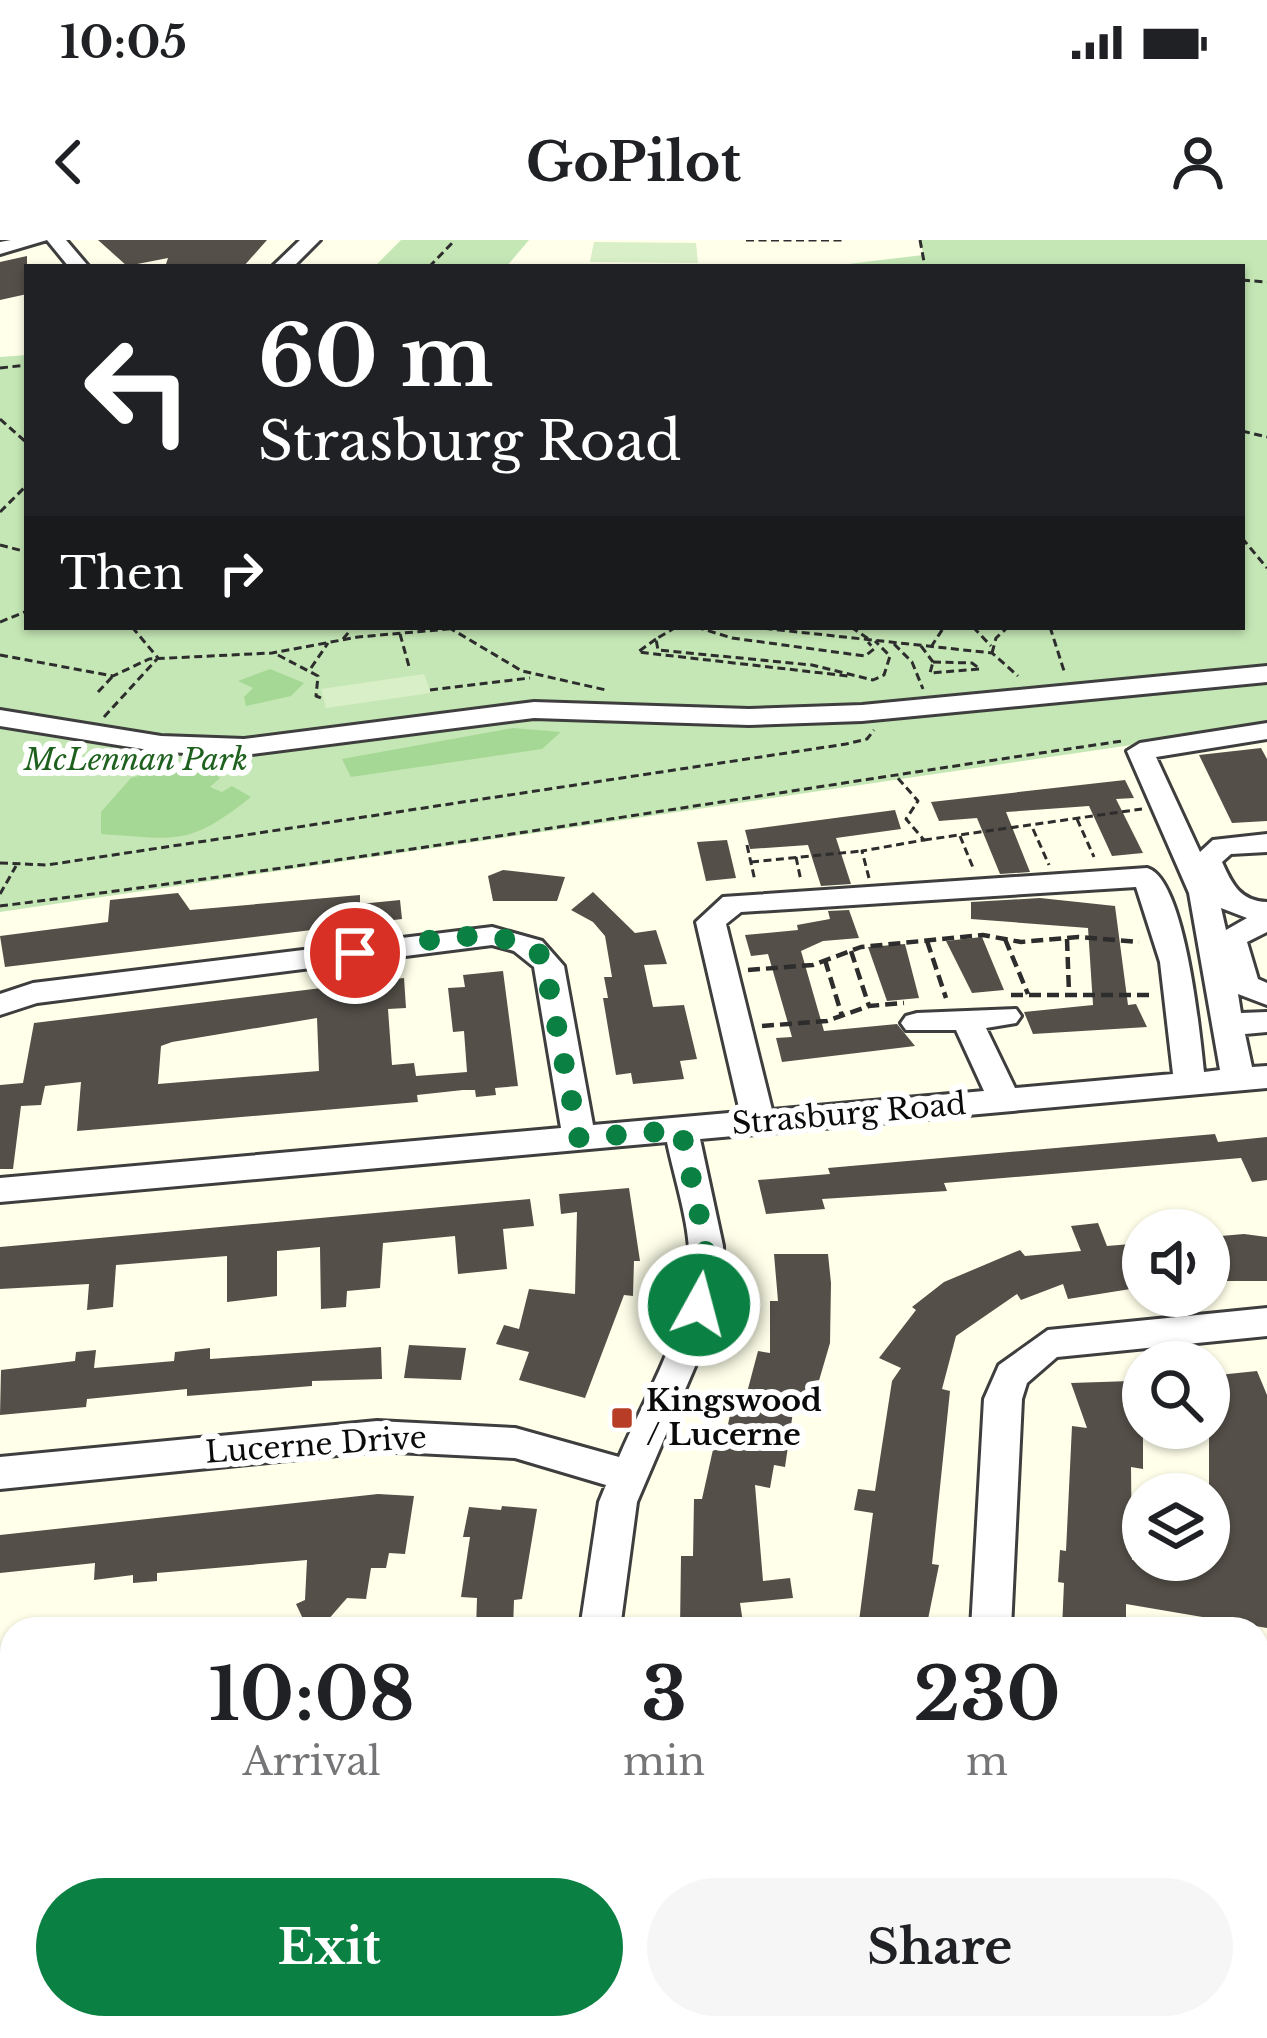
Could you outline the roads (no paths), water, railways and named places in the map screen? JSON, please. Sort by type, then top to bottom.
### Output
[{"type":"street","points":[[0,248],[38,240]]},
{"type":"street","points":[[56,240],[76,264]]},
{"type":"street","points":[[285,264],[311,240]]},
{"type":"street","points":[[0,718],[88,735],[244,747],[534,710],[749,717],[872,712],[1267,674]]},
{"type":"street","points":[[1253,1078],[1228,1024],[1204,893],[1139,751],[1267,731]]},
{"type":"street","points":[[1267,843],[1223,846],[1207,860],[1225,899],[1262,924],[1232,941],[1245,985],[1267,995]]},
{"type":"street","points":[[759,1122],[711,922],[733,903],[965,885],[1148,878],[1169,944],[1190,1084]]},
{"type":"street","points":[[0,1005],[33,993],[492,936],[514,940],[530,946],[549,966],[579,1138]]},
{"type":"street","points":[[917,1009],[1013,1002]]},
{"type":"street","points":[[960,1006],[1004,1100]]},
{"type":"street","points":[[1228,1024],[1267,1022]]},
{"type":"street","name":"Strasburg Road","points":[[0,1190],[1253,1078]]},
{"type":"street","points":[[601,1617],[606,1557],[628,1475],[693,1329],[706,1281],[706,1246],[681,1130]]},
{"type":"street","points":[[992,1617],[1003,1399],[1012,1375],[1048,1344],[1267,1322]]},
{"type":"street","name":"Lucerne Drive","points":[[0,1473],[377,1436],[514,1442],[628,1475]]},
{"type":"place","name":"Kingswood / Lucerne","points":[[622,1418]]},
{"type":"park label","name":"McLennan Park","points":[[136,760]]}]
